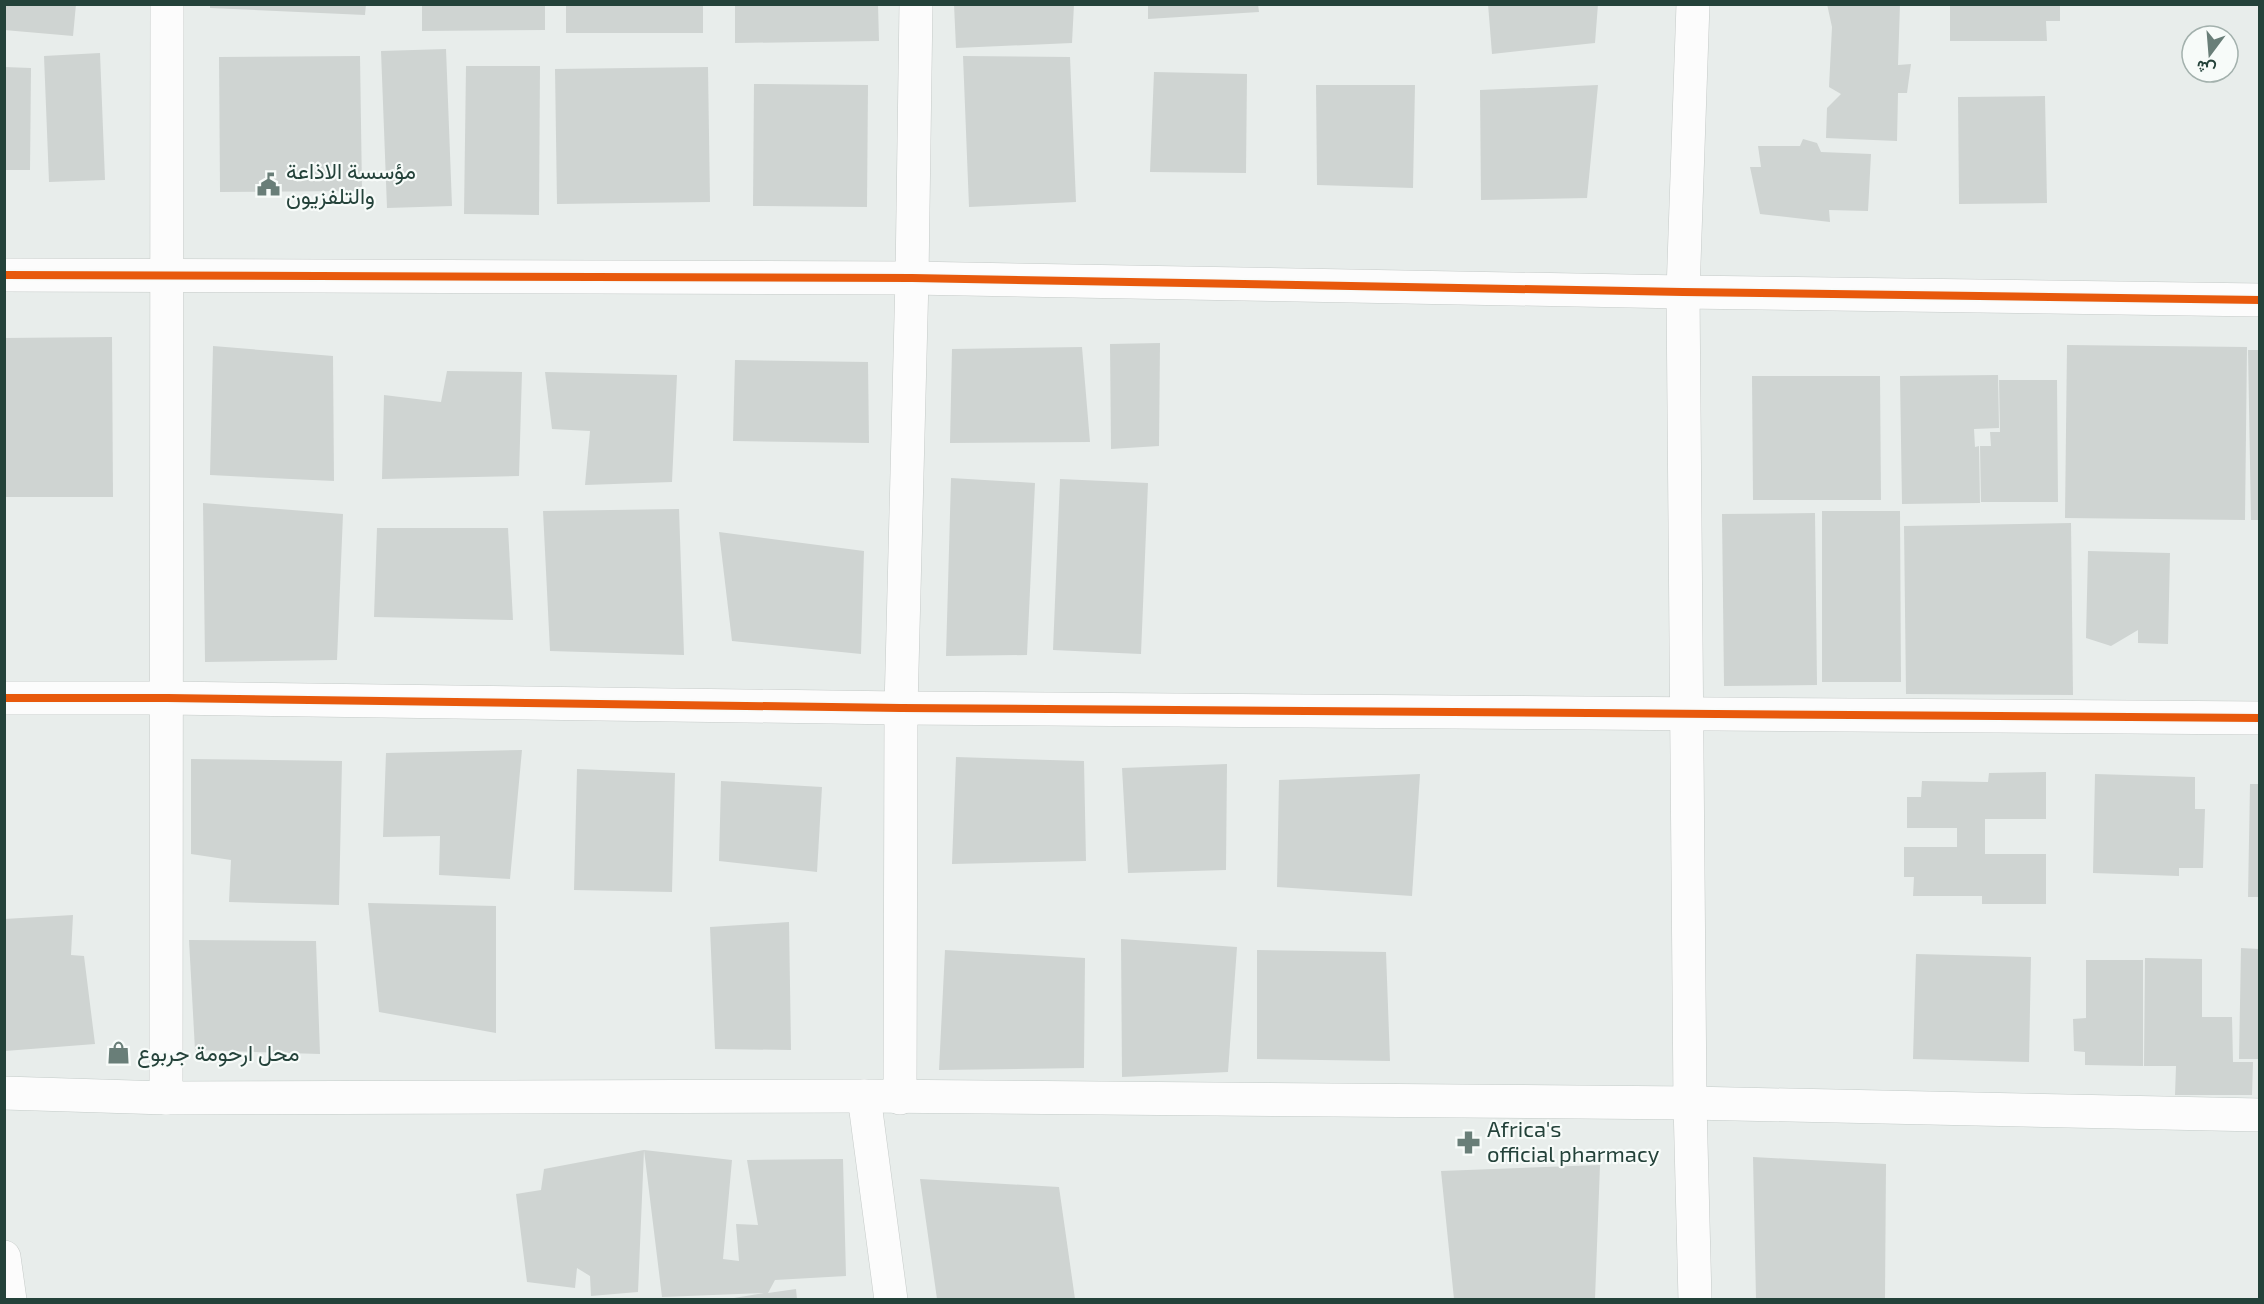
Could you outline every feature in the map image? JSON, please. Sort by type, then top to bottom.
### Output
[{"type":"street","points":[[166,1098],[167,4]]},
{"type":"street","points":[[900,1098],[901,708],[912,278],[916,4]]},
{"type":"street","points":[[1693,4],[1683,292],[1690,1103],[1695,1299]]},
{"type":"street","points":[[4,275],[912,278],[2259,300]]},
{"type":"street","points":[[4,698],[167,698],[901,708],[2259,718]]},
{"type":"street","points":[[4,1093],[166,1098],[864,1096],[1690,1103],[2259,1115]]},
{"type":"street","points":[[864,1096],[891,1299]]},
{"type":"street","points":[[4,1257],[10,1299]]},
{"type":"building","points":[[4,4],[76,4],[73,36],[4,30]]},
{"type":"building","points":[[210,4],[366,4],[365,15],[210,8]]},
{"type":"building","points":[[422,4],[545,4],[545,30],[422,31]]},
{"type":"building","points":[[566,4],[703,4],[703,33],[566,33]]},
{"type":"building","points":[[735,4],[878,4],[879,41],[735,43]]},
{"type":"building","points":[[954,4],[1074,4],[1072,43],[956,48]]},
{"type":"building","points":[[1148,4],[1258,4],[1259,12],[1148,19]]},
{"type":"building","points":[[1488,4],[1598,4],[1595,43],[1492,54]]},
{"type":"building","points":[[1827,4],[1900,4],[1898,65],[1911,64],[1907,93],[1898,93],[1897,141],[1826,138],[1827,108],[1841,94],[1829,87],[1832,27]]},
{"type":"building","points":[[1950,4],[2060,4],[2060,21],[2046,21],[2047,41],[1950,41]]},
{"type":"building","points":[[446,49],[452,206],[387,208],[381,51]]},
{"type":"building","points":[[100,53],[105,180],[49,182],[44,56]]},
{"type":"building","points":[[360,56],[362,191],[220,192],[219,57]]},
{"type":"building","points":[[963,56],[1070,57],[1076,202],[969,207]]},
{"type":"building","points":[[466,66],[540,66],[539,215],[464,214]]},
{"type":"building","points":[[4,67],[31,68],[30,170],[4,170]]},
{"type":"building","points":[[708,67],[710,202],[557,204],[555,69]]},
{"type":"building","points":[[1154,72],[1247,74],[1246,173],[1150,172]]},
{"type":"building","points":[[754,84],[868,85],[867,207],[753,206]]},
{"type":"building","points":[[1316,85],[1415,85],[1413,188],[1317,185]]},
{"type":"building","points":[[1598,85],[1587,198],[1481,200],[1480,90]]},
{"type":"building","points":[[2045,96],[2047,203],[1959,204],[1958,97]]},
{"type":"building","points":[[1803,139],[1817,143],[1821,152],[1871,154],[1868,211],[1829,210],[1830,222],[1760,214],[1750,167],[1761,167],[1758,146],[1800,146]]},
{"type":"building","points":[[112,337],[113,497],[4,497],[4,338]]},
{"type":"building","points":[[1160,343],[1159,446],[1111,449],[1110,344]]},
{"type":"building","points":[[2067,345],[2247,347],[2245,520],[2065,518]]},
{"type":"building","points":[[213,346],[333,356],[334,481],[210,475]]},
{"type":"building","points":[[1082,347],[1090,442],[950,443],[952,349]]},
{"type":"building","points":[[2248,350],[2259,350],[2259,520],[2251,520]]},
{"type":"building","points":[[735,360],[868,362],[869,443],[733,441]]},
{"type":"building","points":[[447,371],[522,372],[519,476],[382,479],[384,395],[441,402]]},
{"type":"building","points":[[545,372],[677,375],[672,482],[585,485],[590,431],[552,429]]},
{"type":"building","points":[[1998,375],[1999,428],[1974,429],[1975,447],[1979,446],[1980,503],[1902,504],[1900,376]]},
{"type":"building","points":[[1752,376],[1880,376],[1881,500],[1753,500]]},
{"type":"building","points":[[1999,380],[2057,380],[2058,502],[1981,502],[1980,446],[1991,446],[1990,432],[2000,432]]},
{"type":"building","points":[[951,478],[1035,483],[1027,655],[946,656]]},
{"type":"building","points":[[1060,479],[1148,483],[1141,654],[1053,650]]},
{"type":"building","points":[[203,503],[343,514],[337,660],[205,662]]},
{"type":"building","points":[[679,509],[684,655],[550,651],[543,511]]},
{"type":"building","points":[[1822,511],[1900,511],[1901,682],[1822,682]]},
{"type":"building","points":[[1815,513],[1817,685],[1724,686],[1722,514]]},
{"type":"building","points":[[2071,523],[2073,695],[1906,694],[1904,526]]},
{"type":"building","points":[[377,528],[508,528],[513,620],[374,617]]},
{"type":"building","points":[[719,532],[864,551],[861,654],[732,641]]},
{"type":"building","points":[[2088,551],[2170,553],[2168,644],[2138,643],[2138,630],[2111,646],[2086,638]]},
{"type":"building","points":[[522,750],[510,879],[439,875],[440,836],[383,837],[386,753]]},
{"type":"building","points":[[956,757],[1084,761],[1086,861],[952,864]]},
{"type":"building","points":[[191,759],[342,761],[339,905],[229,902],[231,860],[191,854]]},
{"type":"building","points":[[1227,764],[1226,870],[1128,873],[1122,768]]},
{"type":"building","points":[[577,769],[675,773],[672,892],[574,890]]},
{"type":"building","points":[[2046,772],[2046,819],[1985,819],[1985,854],[2046,854],[2046,904],[1982,904],[1982,896],[1913,896],[1914,877],[1904,877],[1904,847],[1957,847],[1957,828],[1907,828],[1907,797],[1921,797],[1922,781],[1988,782],[1989,773]]},
{"type":"building","points":[[1420,774],[1412,896],[1277,887],[1279,780]]},
{"type":"building","points":[[2095,774],[2195,777],[2195,809],[2205,809],[2203,868],[2179,868],[2179,876],[2093,873]]},
{"type":"building","points":[[721,781],[822,787],[817,872],[719,861]]},
{"type":"building","points":[[2250,784],[2259,784],[2259,897],[2248,897]]},
{"type":"building","points":[[368,903],[496,906],[496,1033],[379,1012]]},
{"type":"building","points":[[73,915],[71,955],[84,956],[95,1044],[5,1051],[4,919]]},
{"type":"building","points":[[789,922],[791,1050],[715,1049],[710,927]]},
{"type":"building","points":[[1121,939],[1237,947],[1228,1072],[1122,1077]]},
{"type":"building","points":[[189,940],[316,941],[320,1054],[195,1050]]},
{"type":"building","points":[[2241,948],[2259,949],[2259,1059],[2239,1059]]},
{"type":"building","points":[[945,950],[1085,958],[1084,1068],[939,1070]]},
{"type":"building","points":[[1257,950],[1386,952],[1390,1061],[1257,1059]]},
{"type":"building","points":[[1916,954],[2031,957],[2029,1062],[1913,1059]]},
{"type":"building","points":[[2145,958],[2202,959],[2202,1017],[2232,1017],[2233,1062],[2253,1062],[2252,1095],[2175,1095],[2176,1066],[2144,1066]]},
{"type":"building","points":[[2086,960],[2143,960],[2143,1066],[2085,1065],[2085,1052],[2074,1051],[2073,1019],[2086,1018]]},
{"type":"building","points":[[644,1150],[638,1292],[591,1296],[590,1276],[577,1268],[575,1288],[527,1282],[516,1194],[541,1190],[544,1169]]},
{"type":"building","points":[[644,1150],[732,1160],[723,1259],[739,1261],[736,1224],[758,1225],[747,1160],[843,1159],[846,1276],[775,1280],[768,1293],[796,1289],[797,1299],[728,1299],[764,1293],[662,1297]]},
{"type":"building","points":[[1753,1157],[1886,1164],[1885,1299],[1756,1299]]},
{"type":"building","points":[[1600,1165],[1595,1299],[1454,1299],[1441,1171]]},
{"type":"building","points":[[920,1179],[1059,1187],[1075,1299],[937,1299]]},
{"type":"cycle path","points":[[4,275],[912,278],[2260,300]]},
{"type":"cycle path","points":[[4,698],[167,698],[901,708],[2260,718]]},
{"type":"place","name":"مؤسسة الاذاعة والتلفزيون","points":[[268,184]]},
{"type":"place","name":"محل ارحومة جربوع","points":[[119,1053]]},
{"type":"place","name":"Africa's official pharmacy","points":[[1469,1142]]}]
